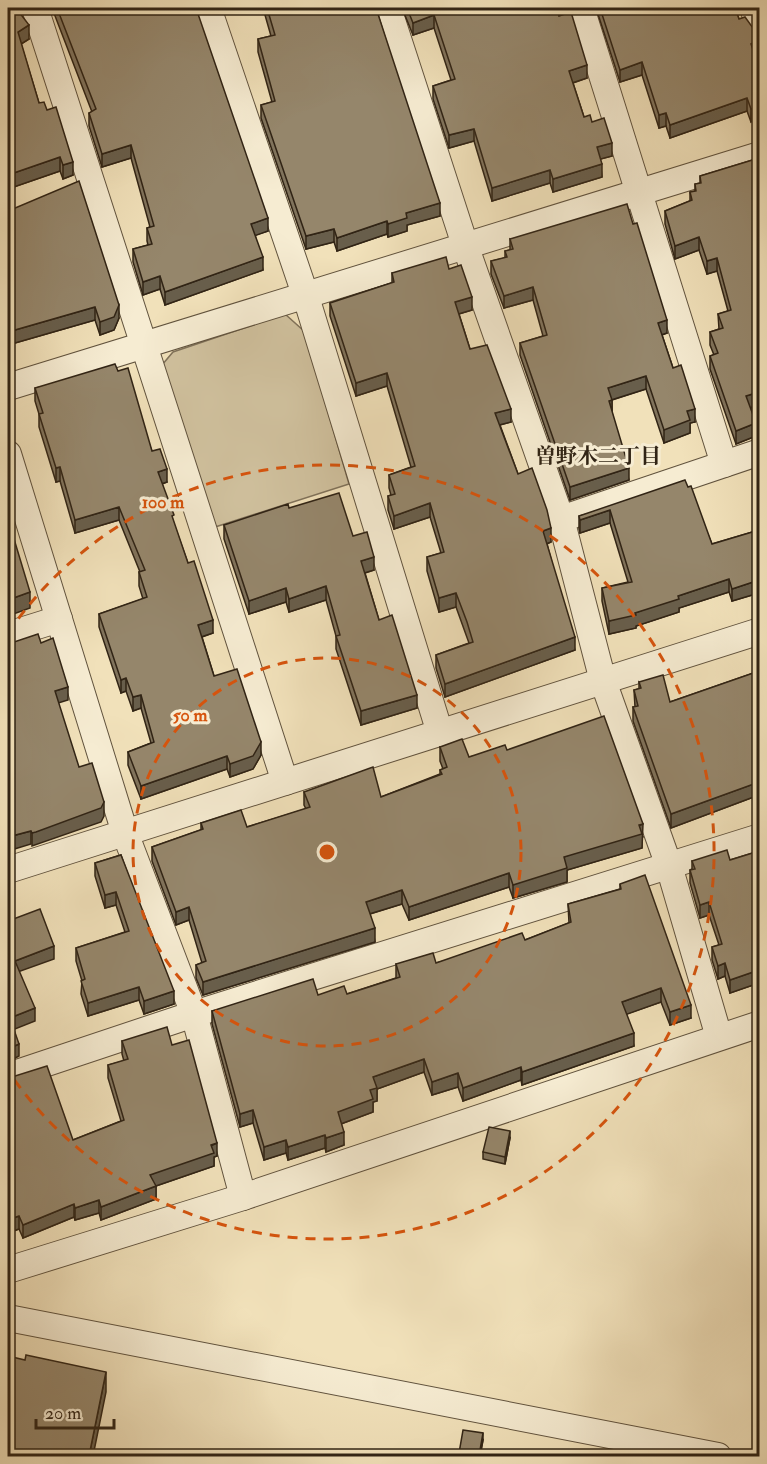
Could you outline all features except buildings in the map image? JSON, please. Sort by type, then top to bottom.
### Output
[{"type":"street","points":[[35,8],[285,782]]},
{"type":"street","points":[[208,8],[306,297],[440,733]]},
{"type":"street","points":[[388,8],[465,245],[561,519],[603,681],[669,866],[719,1037]]},
{"type":"street","points":[[581,8],[724,464]]},
{"type":"street","points":[[753,8],[759,28]]},
{"type":"street","points":[[8,387],[143,344],[306,297],[465,245],[759,155]]},
{"type":"street","points":[[561,519],[759,452]]},
{"type":"street","points":[[8,454],[125,833],[194,1014],[243,1197]]},
{"type":"street","points":[[8,635],[59,619]]},
{"type":"street","points":[[8,870],[759,631]]},
{"type":"street","points":[[8,1076],[194,1014],[759,837]]},
{"type":"street","points":[[8,1270],[243,1197],[759,1024]]},
{"type":"street","points":[[8,1318],[718,1456]]},
{"type":"shaded area","points":[[285,314],[305,332],[349,484],[212,528],[162,365],[173,352]]},
{"type":"district","name":"曽野木二丁目","points":[[598,456]]}]
